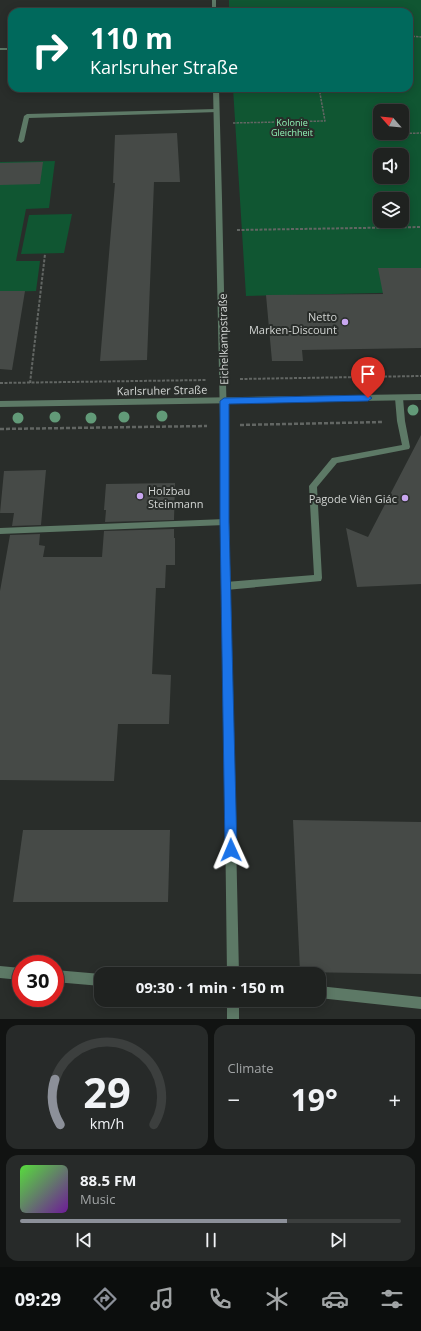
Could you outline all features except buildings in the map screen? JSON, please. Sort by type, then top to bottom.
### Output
[{"type":"street","name":"Eichelkampstraße","points":[[216,92],[224,380],[233,967]]},
{"type":"street","points":[[21,141],[27,116],[216,111]]},
{"type":"street","name":"Karlsruher Straße","points":[[0,404],[421,397]]},
{"type":"street","points":[[226,586],[318,578],[313,486],[335,460],[406,447],[401,421],[399,398]]},
{"type":"street","points":[[0,531],[225,522]]},
{"type":"street","points":[[0,972],[12,973]]},
{"type":"street","points":[[64,977],[94,979]]},
{"type":"street","points":[[326,993],[421,1003]]},
{"type":"street","points":[[233,1007],[233,1019]]},
{"type":"path","points":[[217,123],[325,121],[320,92]]},
{"type":"path","points":[[409,133],[421,133]]},
{"type":"path","points":[[221,230],[421,227]]},
{"type":"path","points":[[30,383],[45,254]]},
{"type":"path","points":[[0,383],[421,376]]},
{"type":"path","points":[[0,429],[401,421]]},
{"type":"green space","name":"Kolonie Gleichheit","points":[[229,0],[421,0],[421,292],[246,296],[233,92],[413,92],[413,8],[229,8]]},
{"type":"green space","points":[[55,161],[49,208],[26,209],[16,261],[40,261],[36,291],[0,292],[0,162]]},
{"type":"green space","points":[[72,214],[64,253],[21,254],[29,215]]},
{"type":"place","name":"Netto Marken-Discount","points":[[345,322]]},
{"type":"place","name":"Holzbau Steinmann","points":[[140,496]]},
{"type":"place","name":"Pagode Viên Giác","points":[[405,498]]},
{"type":"route","points":[[231,850],[224,401],[368,398]]}]
